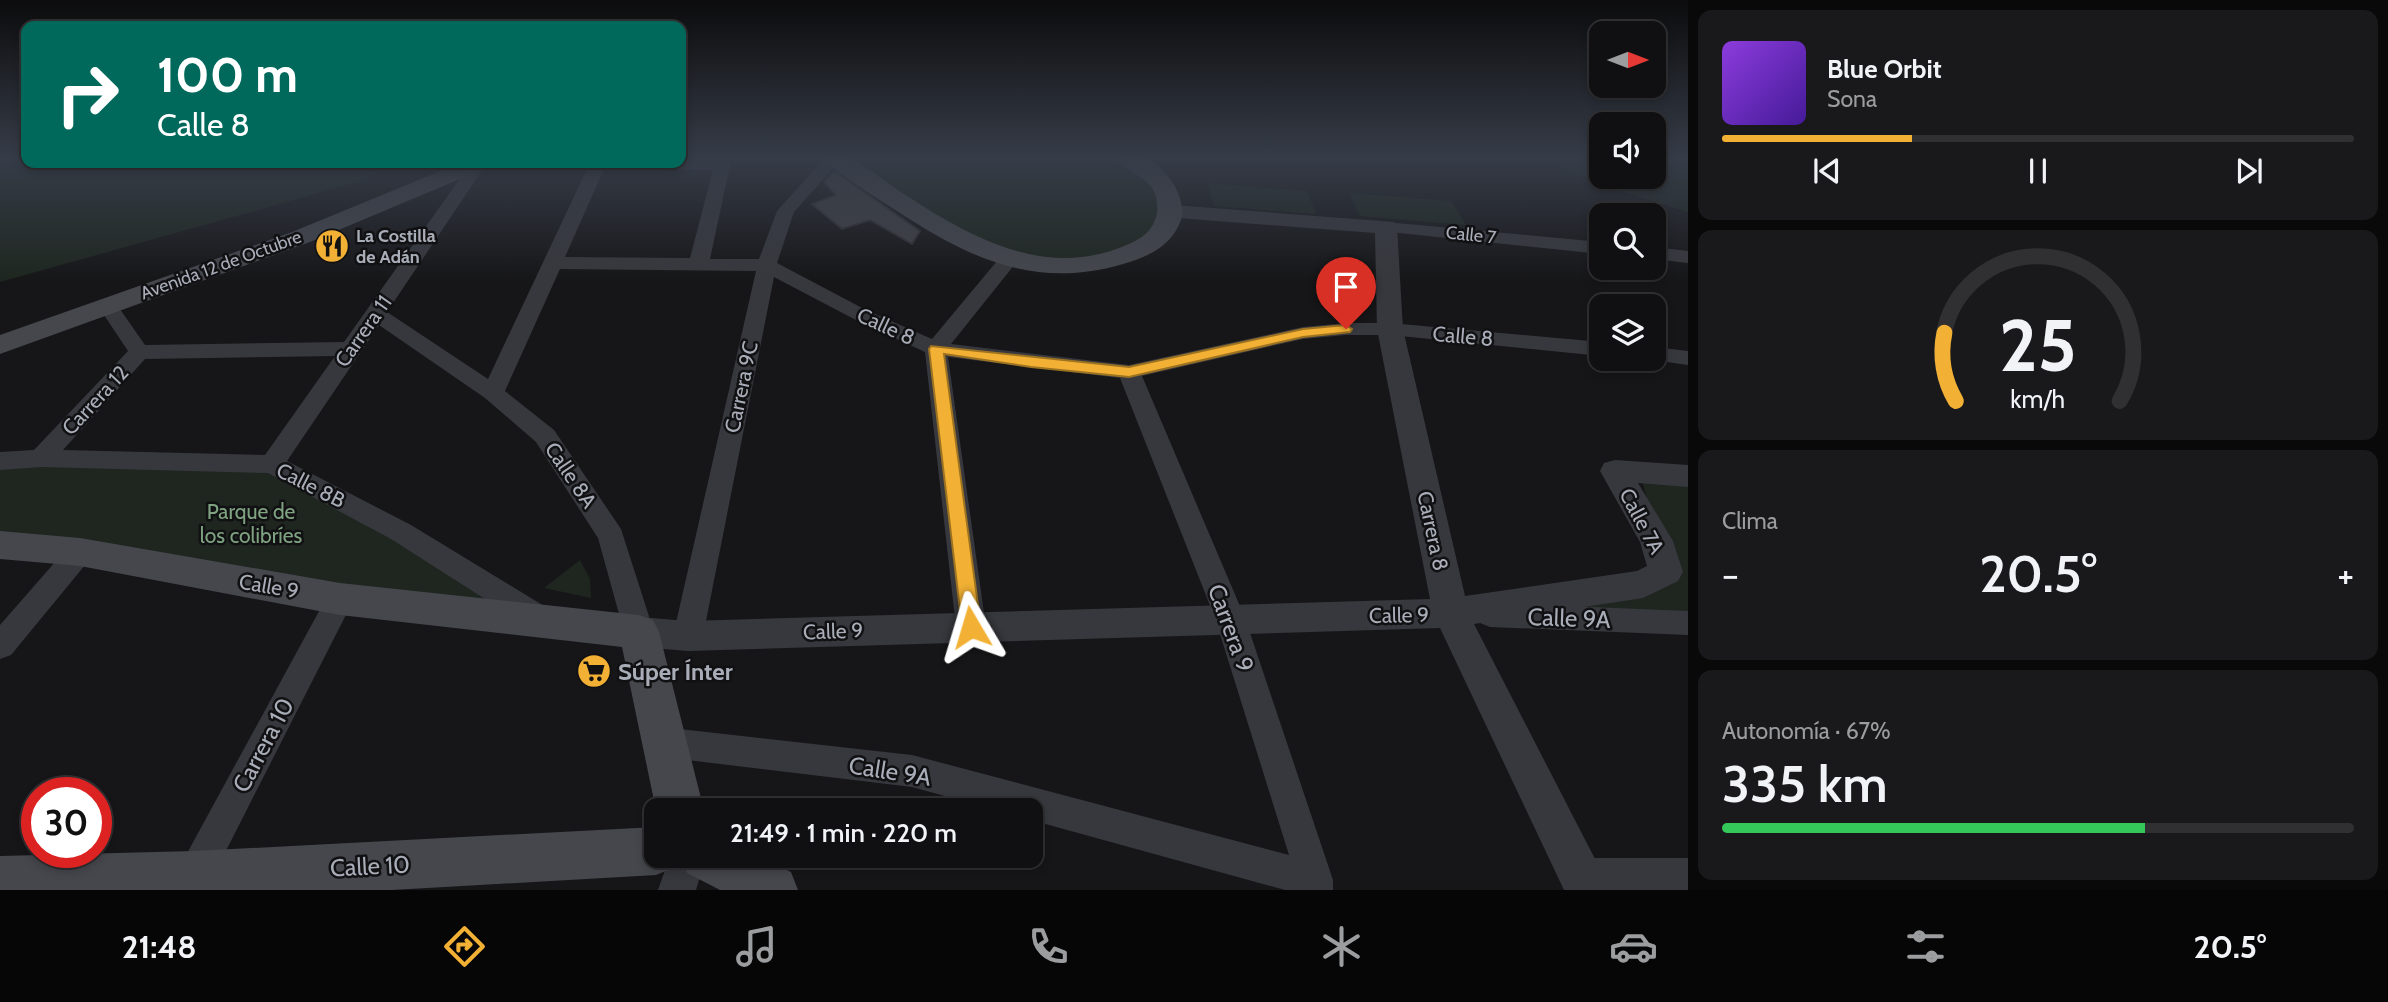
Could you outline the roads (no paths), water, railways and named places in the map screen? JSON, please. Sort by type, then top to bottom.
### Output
[{"type":"main road","name":"Avenida 12 de Octubre","points":[[0,330],[368,200]]},
{"type":"main road","name":"Avenida 12 de Octubre","points":[[0,345],[398,200]]},
{"type":"main road","points":[[900,200],[957,236],[1009,259],[1058,268],[1110,261],[1136,251],[1155,239],[1167,227],[1173,212],[1168,200]]},
{"type":"main road","name":"Calle 9","points":[[0,545],[80,552],[340,599],[639,632]]},
{"type":"main road","points":[[639,632],[677,798]]},
{"type":"main road","name":"Calle 10","points":[[0,881],[190,883],[644,851]]},
{"type":"main road","points":[[728,868],[773,890]]},
{"type":"street","name":"Carrera 11","points":[[272,464],[453,200]]},
{"type":"street","points":[[493,393],[581,200]]},
{"type":"street","points":[[699,262],[714,200]]},
{"type":"street","name":"Carrera 9C","points":[[688,636],[767,265],[786,211],[797,200]]},
{"type":"street","name":"Calle 7","points":[[1173,212],[1386,227],[1589,247]]},
{"type":"street","name":"Carrera 8","points":[[1386,227],[1390,329],[1451,613],[1585,883]]},
{"type":"street","points":[[1666,255],[1688,257]]},
{"type":"street","points":[[971,627],[936,349],[1009,259]]},
{"type":"street","name":"Calle 8","points":[[552,262],[767,265],[859,314],[936,349],[1129,372],[1303,333],[1390,329],[1589,348]]},
{"type":"street","name":"Carrera 12","points":[[41,458],[139,352],[108,306]]},
{"type":"street","name":"Calle 8A","points":[[376,313],[426,350],[493,393],[545,436],[611,536],[639,632]]},
{"type":"street","points":[[139,352],[351,349]]},
{"type":"street","points":[[1666,355],[1688,358]]},
{"type":"street","name":"Carrera 9","points":[[1129,372],[1230,618],[1314,885]]},
{"type":"street","name":"Calle 8B","points":[[0,461],[41,458],[272,464],[401,532],[548,624]]},
{"type":"street","name":"Calle 7A","points":[[1667,572],[1656,541],[1615,471],[1688,476]]},
{"type":"street","points":[[0,646],[80,552]]},
{"type":"street","name":"Calle 9","points":[[639,632],[688,636],[1451,613],[1643,584],[1667,572]]},
{"type":"street","name":"Carrera 10","points":[[190,883],[340,599]]},
{"type":"street","name":"Calle 9A","points":[[1451,613],[1688,623]]},
{"type":"street","name":"Calle 9A","points":[[662,742],[912,771],[1314,885]]},
{"type":"street","points":[[677,890],[684,868]]},
{"type":"street","points":[[1585,883],[1688,876]]},
{"type":"place","name":"La Costilla de Adán","points":[[332,246]]},
{"type":"place","name":"Súper Ínter","points":[[594,671]]},
{"type":"park label","name":"Parque de los colibríes","points":[[251,523]]}]
